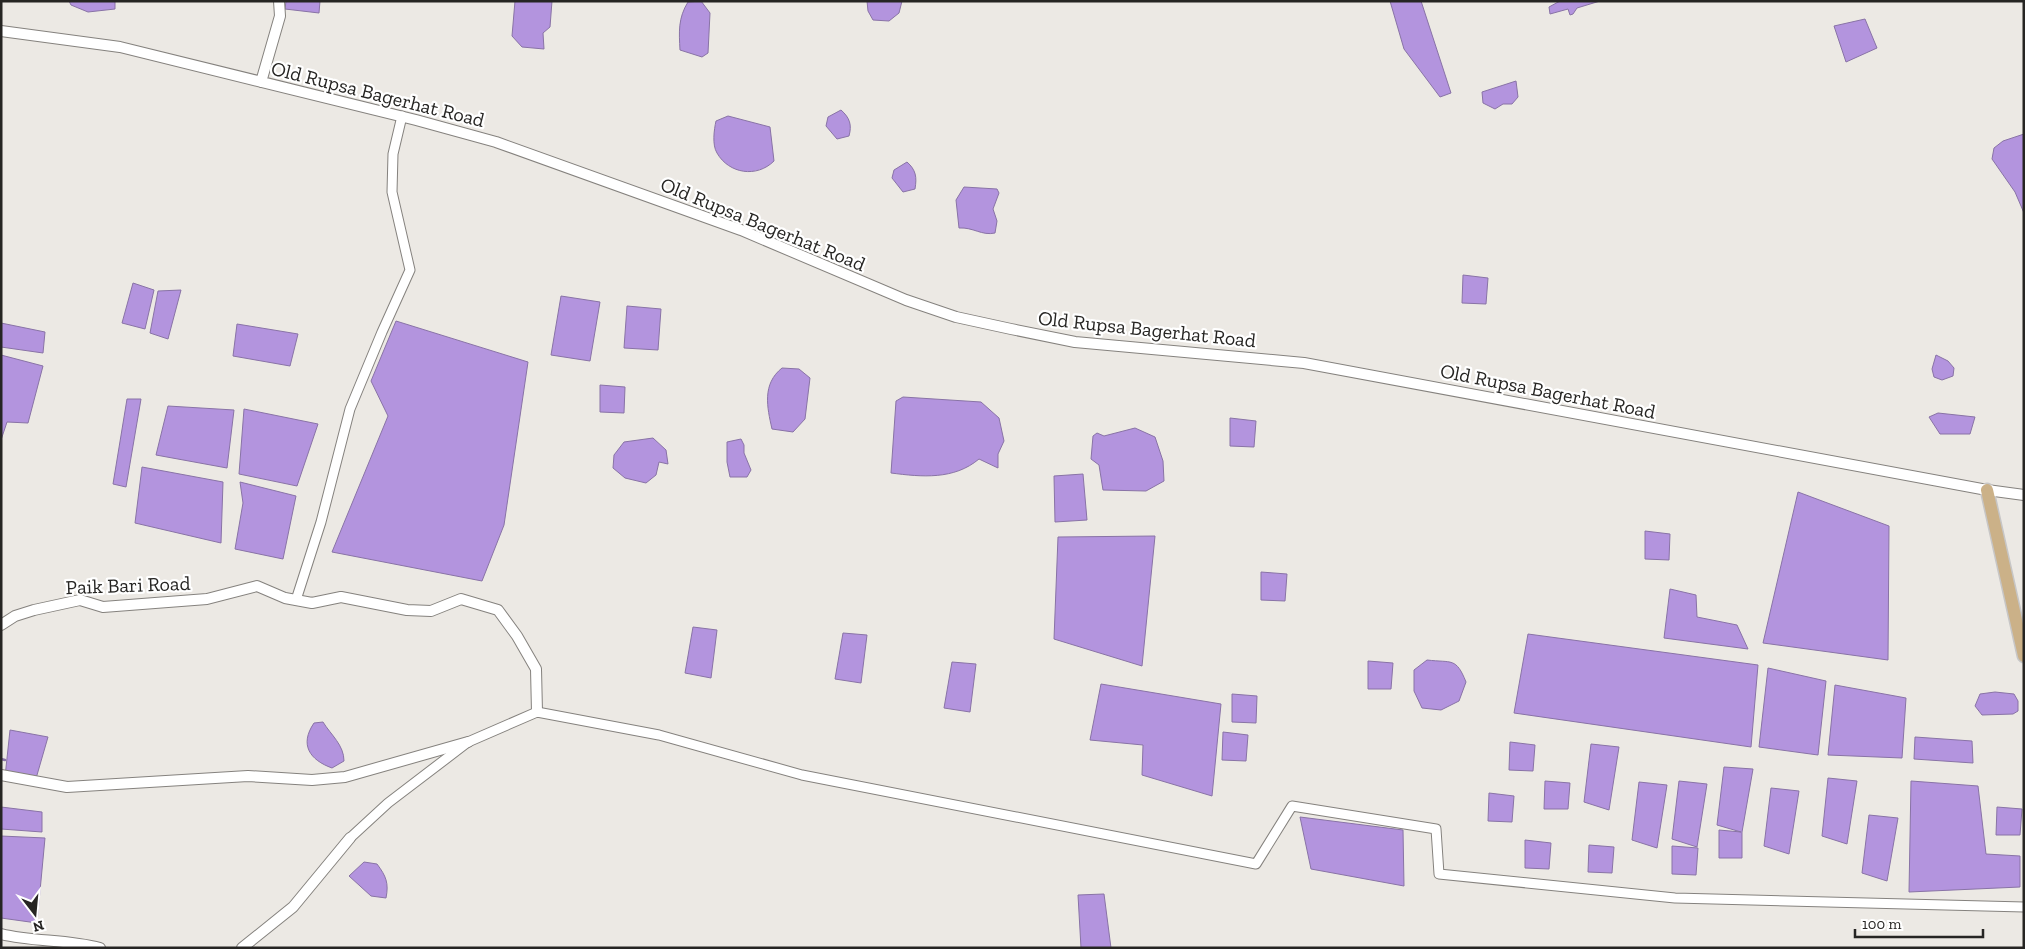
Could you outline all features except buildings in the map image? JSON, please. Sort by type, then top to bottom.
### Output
[{"type":"main road","points":[[1987,490],[2024,656]]},
{"type":"street","points":[[261,82],[280,16],[279,1]]},
{"type":"street","name":"Old Rupsa Bagerhat Road","points":[[1,32],[120,47],[402,116],[496,142],[741,230],[906,300],[974,321],[1075,342],[1304,363],[1987,490],[2024,495]]},
{"type":"street","points":[[296,600],[321,522],[350,409],[410,270],[392,192],[393,154],[402,116]]},
{"type":"street","name":"Paik Bari Road","points":[[1,625],[15,616],[80,600],[103,607],[207,599],[257,586],[285,598],[312,603],[341,597],[407,610],[431,611],[461,599],[498,610],[517,636],[536,669],[537,712]]},
{"type":"street","points":[[1,775],[67,787],[248,776],[312,780],[345,776],[468,742],[537,712],[659,735],[802,775],[1256,864],[1292,806],[1436,829],[1439,874],[1675,898],[2024,907]]},
{"type":"street","points":[[242,948],[293,907],[350,838],[388,803],[468,742]]},
{"type":"street","points":[[1,934],[15,938],[78,942],[100,948]]},
{"type":"shaded area","points":[[69,1],[115,1],[115,9],[88,12],[71,5]]},
{"type":"shaded area","points":[[286,1],[320,1],[319,13],[285,9]]},
{"type":"shaded area","points":[[515,1],[552,1],[550,27],[543,33],[544,49],[522,47],[512,36]]},
{"type":"shaded area","points":[[701,1],[710,13],[708,53],[702,57],[680,50],[679,37],[681,19],[688,2]]},
{"type":"shaded area","points":[[867,1],[902,1],[899,13],[889,21],[873,20],[868,11]]},
{"type":"shaded area","points":[[1390,1],[1421,1],[1451,93],[1440,97],[1404,49]]},
{"type":"shaded area","points":[[1560,1],[1600,1],[1577,8],[1570,15],[1568,9],[1550,14],[1549,7]]},
{"type":"shaded area","points":[[1865,19],[1877,48],[1846,62],[1834,26]]},
{"type":"shaded area","points":[[1516,81],[1518,97],[1512,104],[1503,104],[1495,109],[1483,103],[1482,92]]},
{"type":"shaded area","points":[[841,110],[850,122],[850,132],[849,136],[837,139],[826,126],[828,117]]},
{"type":"shaded area","points":[[728,116],[770,127],[774,161],[760,170],[744,171],[736,169],[722,160],[714,146],[716,121]]},
{"type":"shaded area","points":[[2024,134],[2024,213],[2015,192],[1992,159],[1994,148],[2003,141]]},
{"type":"shaded area","points":[[907,162],[914,171],[916,185],[915,189],[903,192],[892,178],[894,170]]},
{"type":"shaded area","points":[[964,187],[997,189],[999,193],[993,209],[997,221],[995,233],[990,234],[959,228],[956,200]]},
{"type":"shaded area","points":[[1463,275],[1488,278],[1486,304],[1462,303]]},
{"type":"shaded area","points":[[133,283],[154,290],[145,329],[122,323]]},
{"type":"shaded area","points":[[181,290],[168,339],[150,333],[158,291]]},
{"type":"shaded area","points":[[561,296],[600,302],[590,361],[551,355]]},
{"type":"shaded area","points":[[627,306],[661,309],[658,350],[624,348]]},
{"type":"shaded area","points":[[396,321],[528,362],[504,525],[482,581],[332,552],[388,416],[371,381]]},
{"type":"shaded area","points":[[1,323],[45,332],[43,353],[1,347]]},
{"type":"shaded area","points":[[237,324],[298,334],[290,366],[233,356]]},
{"type":"shaded area","points":[[1,355],[43,366],[28,423],[7,422],[1,440]]},
{"type":"shaded area","points":[[1936,355],[1948,361],[1954,368],[1953,376],[1942,380],[1934,377],[1932,369]]},
{"type":"shaded area","points":[[782,368],[799,369],[810,378],[805,419],[793,432],[772,429],[769,412],[768,396],[771,381]]},
{"type":"shaded area","points":[[600,385],[625,387],[624,413],[600,412]]},
{"type":"shaded area","points":[[903,397],[981,402],[999,418],[1004,441],[998,454],[998,468],[979,459],[959,471],[948,474],[926,476],[891,473],[896,401]]},
{"type":"shaded area","points":[[127,399],[141,399],[126,487],[113,484]]},
{"type":"shaded area","points":[[168,406],[234,410],[227,468],[156,455]]},
{"type":"shaded area","points":[[244,409],[318,424],[297,486],[239,474]]},
{"type":"shaded area","points":[[1938,413],[1975,417],[1970,434],[1940,434],[1929,417]]},
{"type":"shaded area","points":[[1230,418],[1256,421],[1254,447],[1230,446]]},
{"type":"shaded area","points":[[1135,428],[1155,437],[1163,461],[1164,481],[1146,491],[1103,490],[1099,465],[1091,459],[1093,436],[1097,433],[1104,436]]},
{"type":"shaded area","points":[[653,438],[666,450],[668,464],[659,462],[656,475],[646,483],[625,478],[613,468],[614,455],[624,442]]},
{"type":"shaded area","points":[[741,439],[751,470],[747,477],[730,477],[727,462],[727,442]]},
{"type":"shaded area","points":[[142,467],[223,482],[221,543],[135,523]]},
{"type":"shaded area","points":[[1083,474],[1087,520],[1055,522],[1054,476]]},
{"type":"shaded area","points":[[240,482],[296,496],[283,559],[235,549],[243,503]]},
{"type":"shaded area","points":[[1798,492],[1889,526],[1888,660],[1763,643]]},
{"type":"shaded area","points":[[1645,531],[1670,534],[1669,560],[1645,559]]},
{"type":"shaded area","points":[[1155,536],[1142,666],[1054,639],[1058,537]]},
{"type":"shaded area","points":[[1261,572],[1287,574],[1285,601],[1261,600]]},
{"type":"shaded area","points":[[1670,589],[1696,595],[1697,617],[1737,625],[1748,649],[1664,638]]},
{"type":"shaded area","points":[[693,627],[717,630],[711,678],[685,673]]},
{"type":"shaded area","points":[[843,633],[867,635],[861,683],[835,679]]},
{"type":"shaded area","points":[[1528,634],[1758,665],[1751,747],[1514,713]]},
{"type":"shaded area","points":[[1427,660],[1452,663],[1459,668],[1466,682],[1459,701],[1441,710],[1422,708],[1414,691],[1414,670]]},
{"type":"shaded area","points":[[1368,661],[1393,663],[1391,689],[1368,689]]},
{"type":"shaded area","points":[[952,662],[976,664],[970,712],[944,708]]},
{"type":"shaded area","points":[[1768,668],[1826,681],[1818,755],[1759,747]]},
{"type":"shaded area","points":[[1101,684],[1221,704],[1212,796],[1142,775],[1143,745],[1090,740]]},
{"type":"shaded area","points":[[1835,685],[1906,698],[1902,758],[1828,755]]},
{"type":"shaded area","points":[[1995,692],[2014,694],[2018,701],[2018,711],[2013,714],[1982,715],[1975,706],[1980,694]]},
{"type":"shaded area","points":[[1232,694],[1257,696],[1256,723],[1232,722]]},
{"type":"shaded area","points":[[323,722],[339,745],[343,755],[344,761],[332,768],[318,761],[309,751],[307,745],[307,738],[314,723]]},
{"type":"shaded area","points":[[10,730],[48,737],[35,782],[5,777]]},
{"type":"shaded area","points":[[1223,732],[1248,735],[1246,761],[1222,760]]},
{"type":"shaded area","points":[[1915,737],[1972,741],[1973,763],[1914,759]]},
{"type":"shaded area","points":[[1510,742],[1535,745],[1533,771],[1509,770]]},
{"type":"shaded area","points":[[1591,744],[1619,747],[1609,810],[1584,802]]},
{"type":"shaded area","points":[[1724,767],[1753,769],[1742,832],[1742,858],[1719,858],[1719,830],[1741,832],[1717,825]]},
{"type":"shaded area","points":[[1828,778],[1857,781],[1847,844],[1822,836]]},
{"type":"shaded area","points":[[1545,781],[1570,783],[1568,809],[1544,809]]},
{"type":"shaded area","points":[[1679,781],[1707,784],[1697,847],[1672,839]]},
{"type":"shaded area","points":[[1911,781],[1978,786],[1986,854],[2020,856],[2020,887],[1909,892]]},
{"type":"shaded area","points":[[1639,782],[1667,785],[1657,848],[1632,840]]},
{"type":"shaded area","points":[[1771,788],[1799,791],[1789,854],[1764,846]]},
{"type":"shaded area","points":[[1489,793],[1514,796],[1512,822],[1488,821]]},
{"type":"shaded area","points":[[1,807],[42,812],[42,832],[1,829]]},
{"type":"shaded area","points":[[1997,807],[2022,809],[2020,835],[1996,835]]},
{"type":"shaded area","points":[[1869,815],[1898,818],[1887,881],[1862,873]]},
{"type":"shaded area","points":[[1300,817],[1403,830],[1404,886],[1311,869]]},
{"type":"shaded area","points":[[1,836],[45,838],[37,923],[1,918]]},
{"type":"shaded area","points":[[1525,840],[1551,843],[1549,869],[1525,868]]},
{"type":"shaded area","points":[[1589,845],[1614,847],[1612,873],[1588,872]]},
{"type":"shaded area","points":[[1672,846],[1698,848],[1696,875],[1672,874]]},
{"type":"shaded area","points":[[364,862],[377,864],[383,872],[387,884],[386,898],[371,896],[349,876]]},
{"type":"shaded area","points":[[1104,894],[1111,948],[1081,948],[1078,895]]},
{"type":"waterway","points":[[1,759],[5,760]]}]
